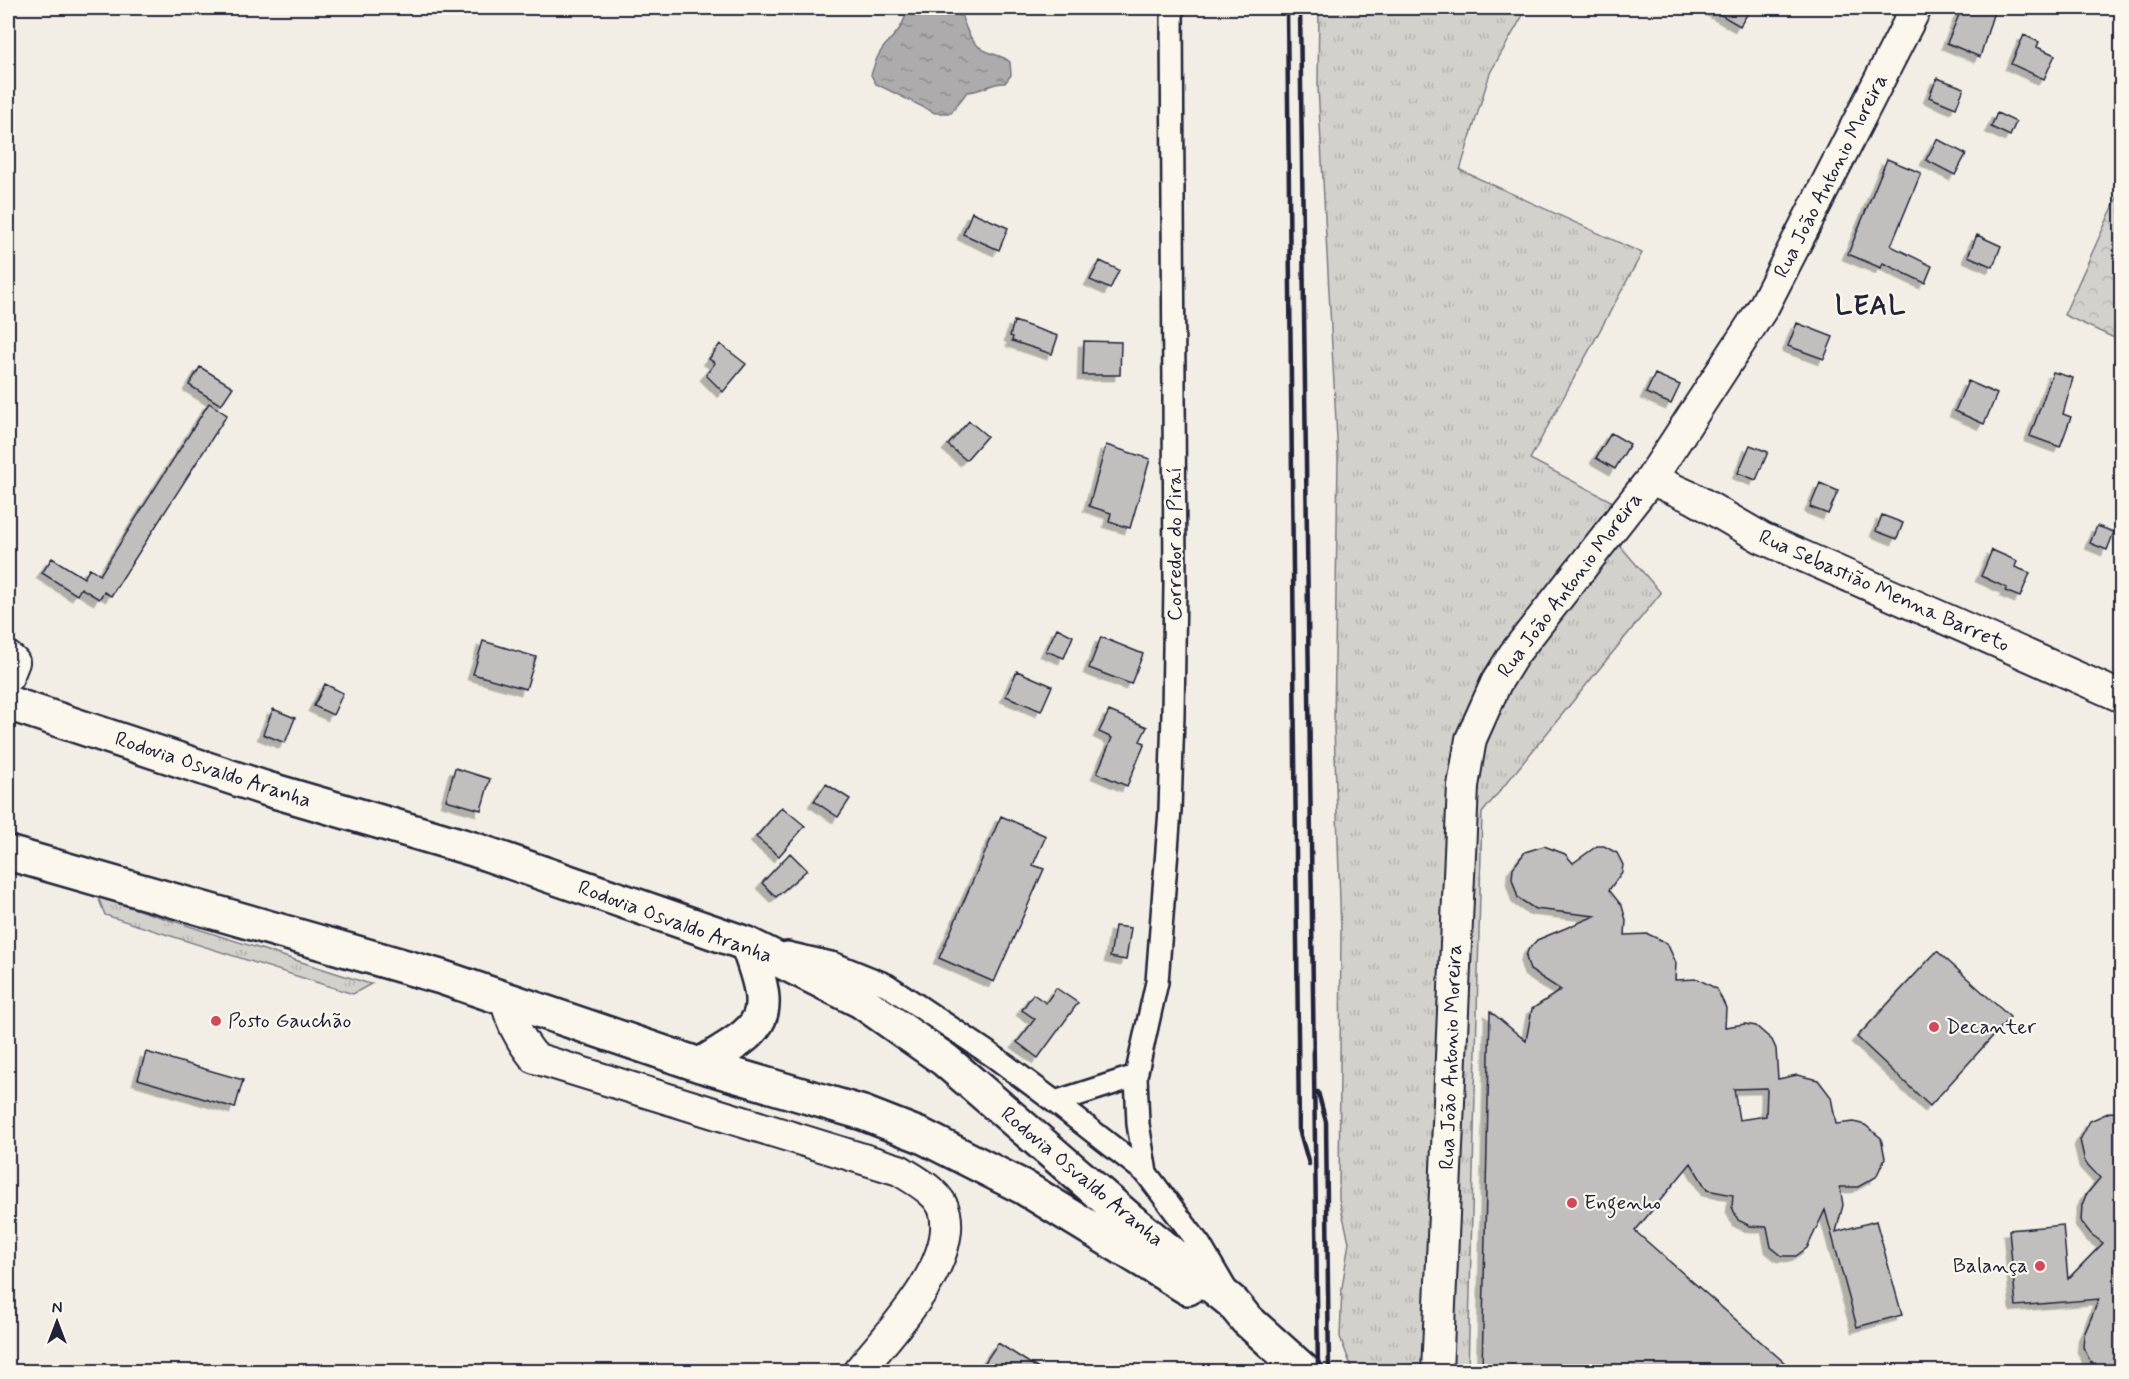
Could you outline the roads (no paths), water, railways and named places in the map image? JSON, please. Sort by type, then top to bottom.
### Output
[{"type":"highway","name":"Rodovia Osvaldo Aranha","points":[[8,702],[264,788],[473,849],[747,944],[861,1000],[945,1060],[1239,1311],[1297,1364]]},
{"type":"highway","name":"Rodovia Osvaldo Aranha","points":[[8,853],[441,976],[700,1065],[863,1113],[922,1136],[1023,1186],[1208,1299],[1239,1311]]},
{"type":"highway","points":[[700,1065],[743,1040],[760,1019],[764,997],[747,944]]},
{"type":"main road","name":"Rua João Antonio Moreira","points":[[1437,1371],[1455,994],[1456,905],[1463,786],[1471,739],[1496,684],[1514,654],[1651,479],[1764,306],[1916,8]]},
{"type":"main road","name":"Rua Sebastião Menna Barreto","points":[[1651,479],[1693,498],[1762,538],[2121,697]]},
{"type":"main road","points":[[8,657],[14,662],[8,677]]},
{"type":"main road","points":[[505,998],[512,1022],[522,1043],[535,1058],[899,1170],[930,1190],[945,1212],[944,1239],[933,1272],[915,1303],[858,1371]]},
{"type":"street","name":"Corredor do Piraí","points":[[1146,1173],[1138,1124],[1136,1077],[1149,1030],[1157,982],[1171,789],[1175,585],[1172,8]]},
{"type":"street","points":[[747,944],[835,964],[887,985],[996,1058],[1055,1102],[1146,1173],[1216,1269],[1239,1311]]},
{"type":"street","points":[[1055,1102],[1136,1077]]},
{"type":"water","points":[[912,8],[959,8],[972,39],[982,49],[1010,62],[1011,75],[1005,83],[967,92],[951,113],[935,113],[876,84],[871,75],[878,56],[901,26],[907,11]]},
{"type":"railway","points":[[1287,8],[1299,1129],[1309,1164]]},
{"type":"railway","points":[[1300,8],[1318,1372]]},
{"type":"railway","points":[[1318,1092],[1326,1122],[1329,1372]]},
{"type":"place","name":"Posto Gauchão","points":[[216,1021]]},
{"type":"place","name":"Decanter","points":[[1934,1027]]},
{"type":"place","name":"Engenho","points":[[1572,1203]]},
{"type":"place","name":"Balança","points":[[2040,1266]]},
{"type":"district","name":"LEAL","points":[[1871,306]]}]
